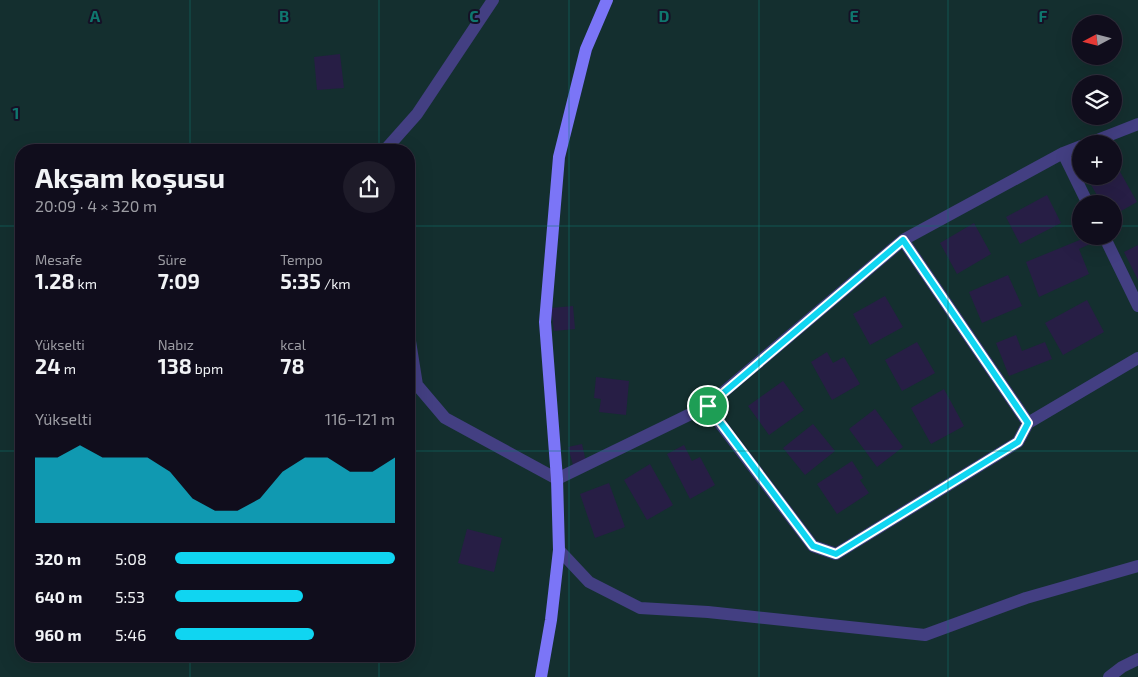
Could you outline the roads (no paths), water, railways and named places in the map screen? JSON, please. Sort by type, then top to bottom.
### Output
[{"type":"main road","points":[[541,677],[551,620],[559,550],[557,479],[545,322],[559,157],[586,49],[607,0]]},
{"type":"street","points":[[391,144],[417,114],[493,0]]},
{"type":"street","points":[[1110,135],[1138,124]]},
{"type":"street","points":[[415,372],[417,385],[445,418],[557,479],[708,406],[903,240],[1072,150]]},
{"type":"street","points":[[1063,153],[1084,195]]},
{"type":"street","points":[[903,240],[1028,423]]},
{"type":"street","points":[[1108,245],[1138,306]]},
{"type":"street","points":[[708,406],[813,546],[836,554],[1018,442],[1028,423],[1138,358]]},
{"type":"street","points":[[559,550],[589,582],[640,608],[708,612],[926,635],[1026,598],[1138,566]]},
{"type":"street","points":[[1110,677],[1122,667],[1138,659]]}]
